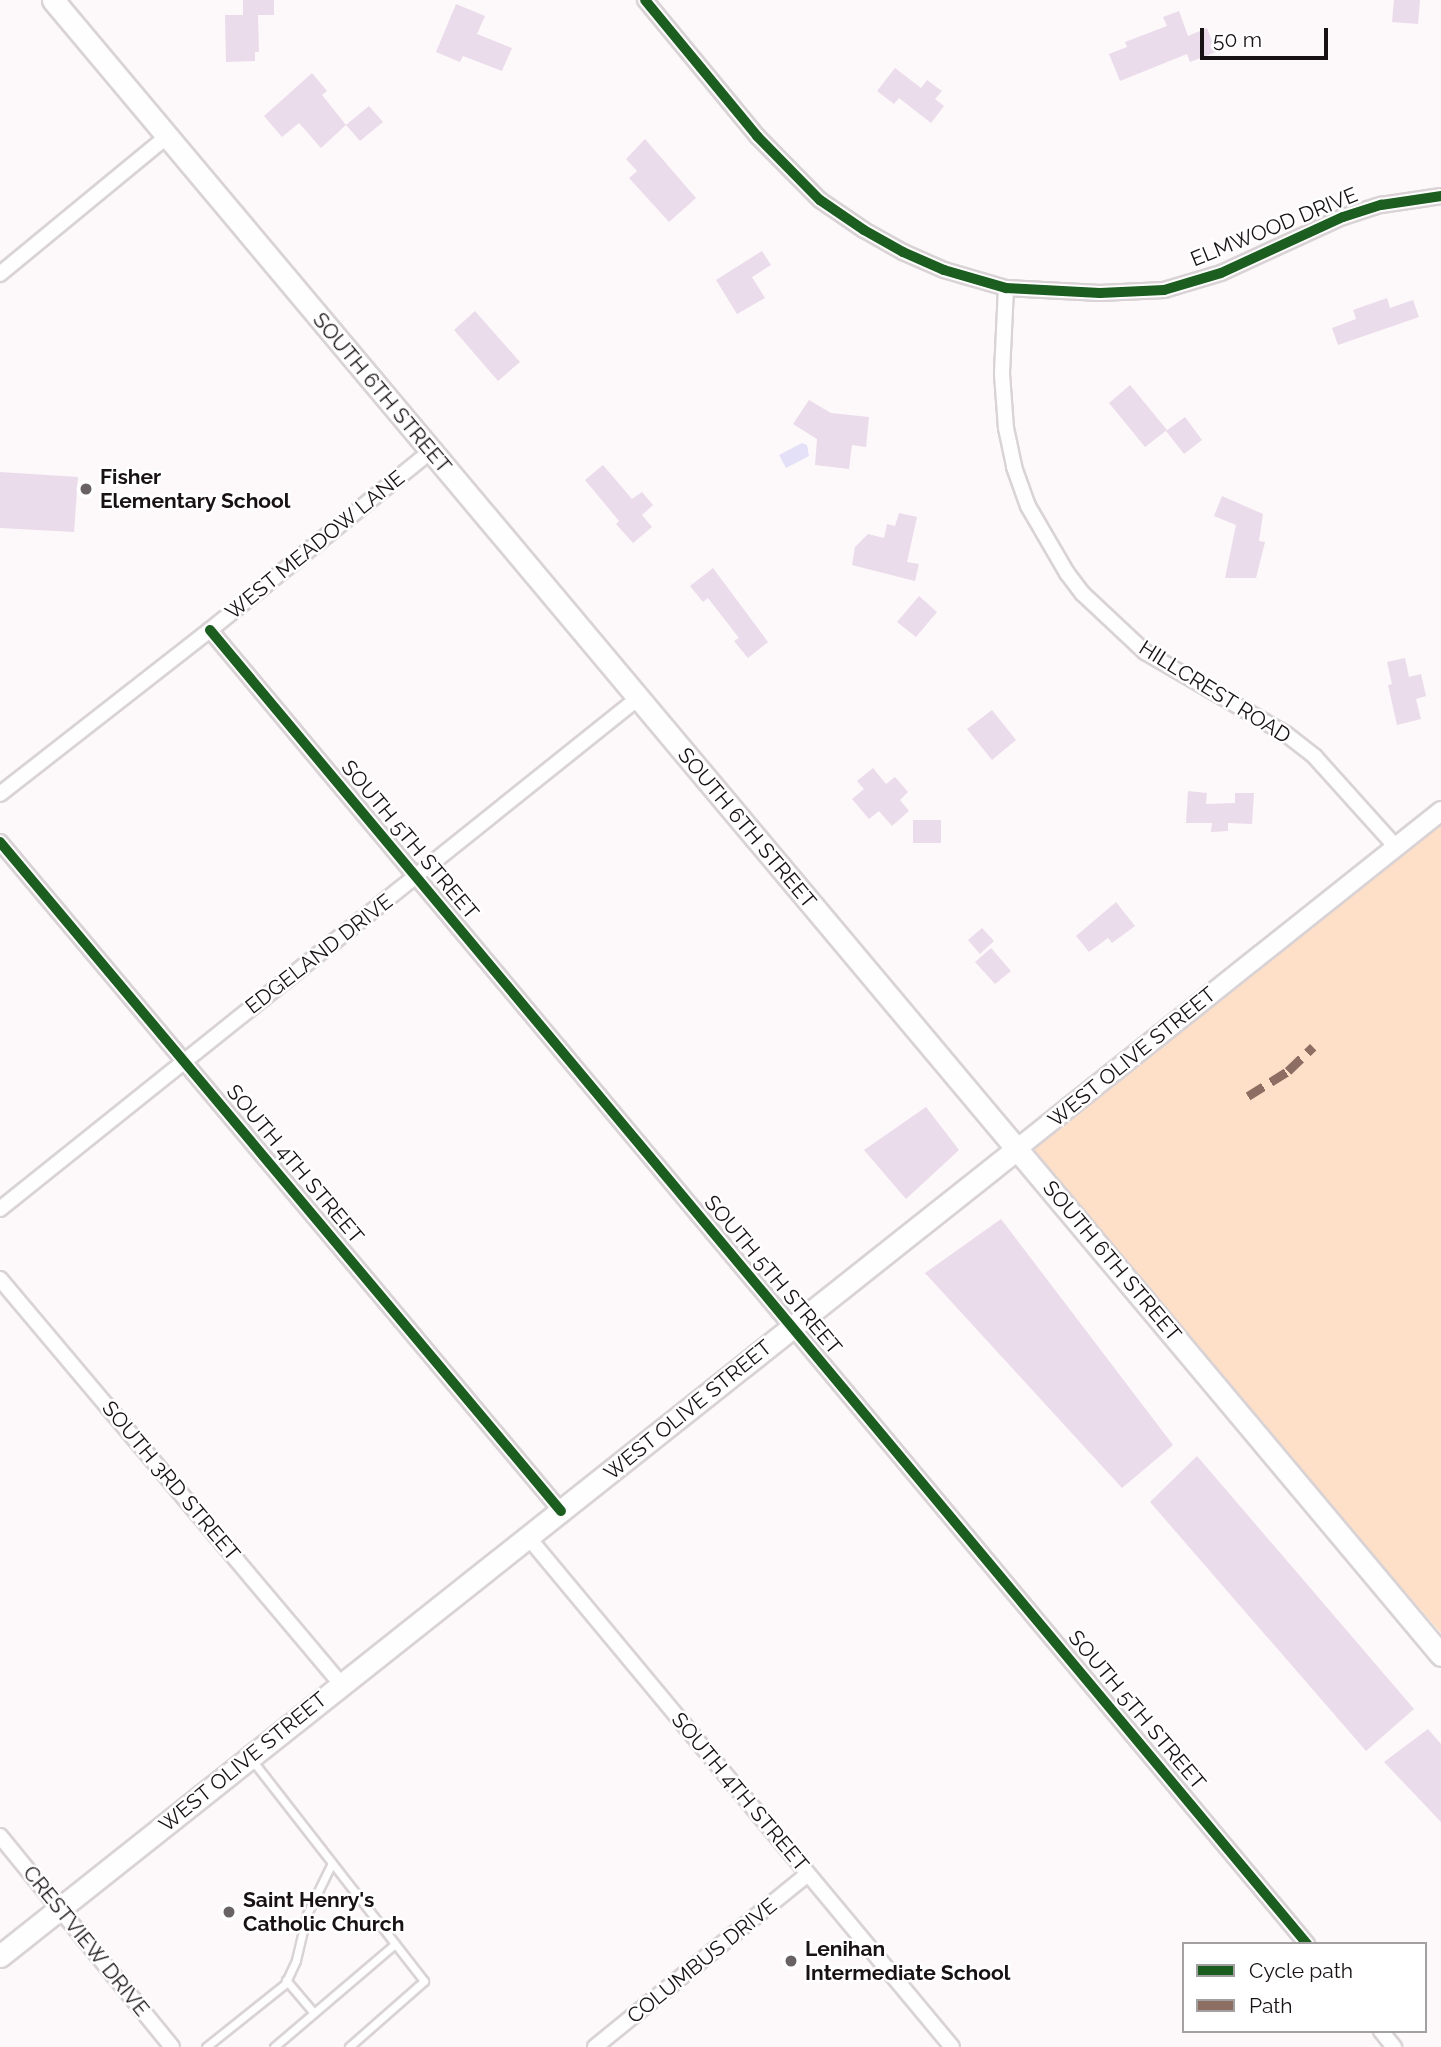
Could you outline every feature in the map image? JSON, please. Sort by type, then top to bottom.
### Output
[{"type":"main road","name":"SOUTH 6TH STREET","points":[[53,0],[1441,1655]]},
{"type":"main road","name":"WEST OLIVE STREET","points":[[0,1956],[1018,1148]]},
{"type":"street","name":"ELMWOOD DRIVE","points":[[645,0],[757,136],[820,200],[903,252],[944,270],[1006,288],[1100,293],[1164,290],[1221,273],[1343,217],[1381,205],[1441,196]]},
{"type":"street","points":[[0,274],[166,137]]},
{"type":"street","name":"HILLCREST ROAD","points":[[1006,288],[1002,374],[1012,454],[1028,506],[1067,573],[1083,594],[1145,652],[1286,734],[1315,757],[1395,846]]},
{"type":"street","name":"WEST MEADOW LANE","points":[[0,794],[210,630],[431,451]]},
{"type":"street","name":"SOUTH 5TH STREET","points":[[210,630],[1305,1942]]},
{"type":"street","name":"EDGELAND DRIVE","points":[[0,1209],[637,699]]},
{"type":"street","name":"WEST OLIVE STREET","points":[[1018,1148],[1441,811]]},
{"type":"street","name":"SOUTH 4TH STREET","points":[[0,842],[561,1511]]},
{"type":"street","name":"SOUTH 3RD STREET","points":[[0,1279],[341,1684]]},
{"type":"street","name":"SOUTH 4TH STREET","points":[[528,1537],[953,2047]]},
{"type":"street","name":"CRESTVIEW DRIVE","points":[[0,1836],[172,2047]]},
{"type":"street","name":"COLUMBUS DRIVE","points":[[595,2047],[808,1874]]},
{"type":"street","points":[[1383,2033],[1394,2047]]},
{"type":"lane","points":[[250,1757],[331,1865],[424,1981],[349,2047]]},
{"type":"lane","points":[[206,2047],[286,1980],[296,1960],[307,1914],[331,1865]]},
{"type":"lane","points":[[274,2047],[394,1944]]},
{"type":"lane","points":[[286,1980],[314,2013]]},
{"type":"shaded area","points":[[802,443],[807,445],[809,456],[786,468],[779,455]]},
{"type":"shaded area","points":[[1441,811],[1441,1633],[1018,1148]]},
{"type":"building","points":[[243,0],[274,0],[274,15],[258,15],[259,52],[255,52],[255,61],[226,62],[225,15],[243,15]]},
{"type":"building","points":[[1394,0],[1420,0],[1418,24],[1392,22]]},
{"type":"building","points":[[456,4],[485,16],[477,34],[512,48],[502,71],[463,56],[460,62],[436,52]]},
{"type":"building","points":[[1179,11],[1188,36],[1207,28],[1216,52],[1190,62],[1187,54],[1120,81],[1109,54],[1127,47],[1125,42],[1167,26],[1163,17]]},
{"type":"building","points":[[895,68],[921,88],[927,80],[942,91],[935,99],[944,106],[931,123],[899,98],[894,104],[877,91]]},
{"type":"building","points":[[312,73],[327,91],[322,95],[346,125],[321,148],[299,123],[282,137],[264,116]]},
{"type":"building","points":[[369,106],[383,122],[360,141],[346,125]]},
{"type":"building","points":[[645,139],[696,198],[669,222],[629,178],[637,171],[626,159]]},
{"type":"building","points":[[762,251],[771,265],[752,277],[765,298],[737,314],[716,280]]},
{"type":"building","points":[[1387,298],[1390,308],[1413,300],[1419,317],[1338,345],[1332,328],[1356,319],[1353,310]]},
{"type":"building","points":[[475,311],[520,362],[498,381],[454,330]]},
{"type":"building","points":[[1130,385],[1167,430],[1145,447],[1109,403]]},
{"type":"building","points":[[809,400],[831,413],[869,417],[866,447],[852,445],[849,469],[815,465],[817,439],[793,424]]},
{"type":"building","points":[[1185,417],[1202,440],[1184,454],[1166,431]]},
{"type":"building","points":[[603,465],[632,499],[642,492],[653,505],[642,515],[652,527],[633,543],[616,524],[619,521],[585,480]]},
{"type":"building","points":[[0,472],[78,477],[74,532],[0,528]]},
{"type":"building","points":[[1222,496],[1263,514],[1259,541],[1265,542],[1256,578],[1225,578],[1236,525],[1214,516]]},
{"type":"building","points":[[899,513],[917,517],[907,562],[919,564],[915,581],[852,565],[855,547],[868,534],[884,538],[887,524],[895,526]]},
{"type":"building","points":[[713,568],[768,642],[748,658],[734,641],[739,638],[708,598],[703,602],[690,586]]},
{"type":"building","points":[[919,596],[937,612],[916,637],[897,622]]},
{"type":"building","points":[[1405,658],[1409,677],[1421,674],[1426,696],[1416,699],[1421,719],[1397,725],[1388,685],[1392,684],[1387,662]]},
{"type":"building","points":[[992,710],[1016,740],[992,760],[967,729]]},
{"type":"building","points":[[873,768],[886,784],[895,777],[908,792],[900,800],[909,811],[892,826],[879,811],[869,819],[852,799],[864,789],[857,781]]},
{"type":"building","points":[[1188,791],[1207,793],[1206,804],[1235,803],[1235,793],[1254,793],[1252,824],[1228,823],[1228,831],[1211,832],[1212,823],[1186,823]]},
{"type":"building","points":[[913,820],[941,820],[941,843],[913,843]]},
{"type":"building","points":[[1116,902],[1135,926],[1112,943],[1108,938],[1089,952],[1076,936]]},
{"type":"building","points":[[982,928],[994,941],[980,954],[968,940]]},
{"type":"building","points":[[991,948],[1011,971],[995,984],[975,962]]},
{"type":"building","points":[[926,1107],[959,1150],[906,1199],[864,1150]]},
{"type":"building","points":[[1001,1219],[1173,1445],[1122,1488],[925,1273]]},
{"type":"building","points":[[1197,1456],[1414,1709],[1366,1751],[1150,1502]]},
{"type":"building","points":[[1428,1729],[1441,1744],[1441,1822],[1384,1762]]},
{"type":"marked path","points":[[1248,1096],[1288,1071],[1313,1047]]},
{"type":"cycle path","points":[[645,0],[757,136],[820,200],[903,252],[944,270],[1006,288],[1100,293],[1164,290],[1221,273],[1343,217],[1381,205],[1441,196]]},
{"type":"cycle path","points":[[210,630],[1305,1942]]},
{"type":"cycle path","points":[[0,842],[561,1511]]},
{"type":"place","name":"Fisher Elementary School","points":[[86,489]]},
{"type":"place","name":"Saint Henry's Catholic Church","points":[[229,1912]]},
{"type":"place","name":"Lenihan Intermediate School","points":[[791,1961]]}]
